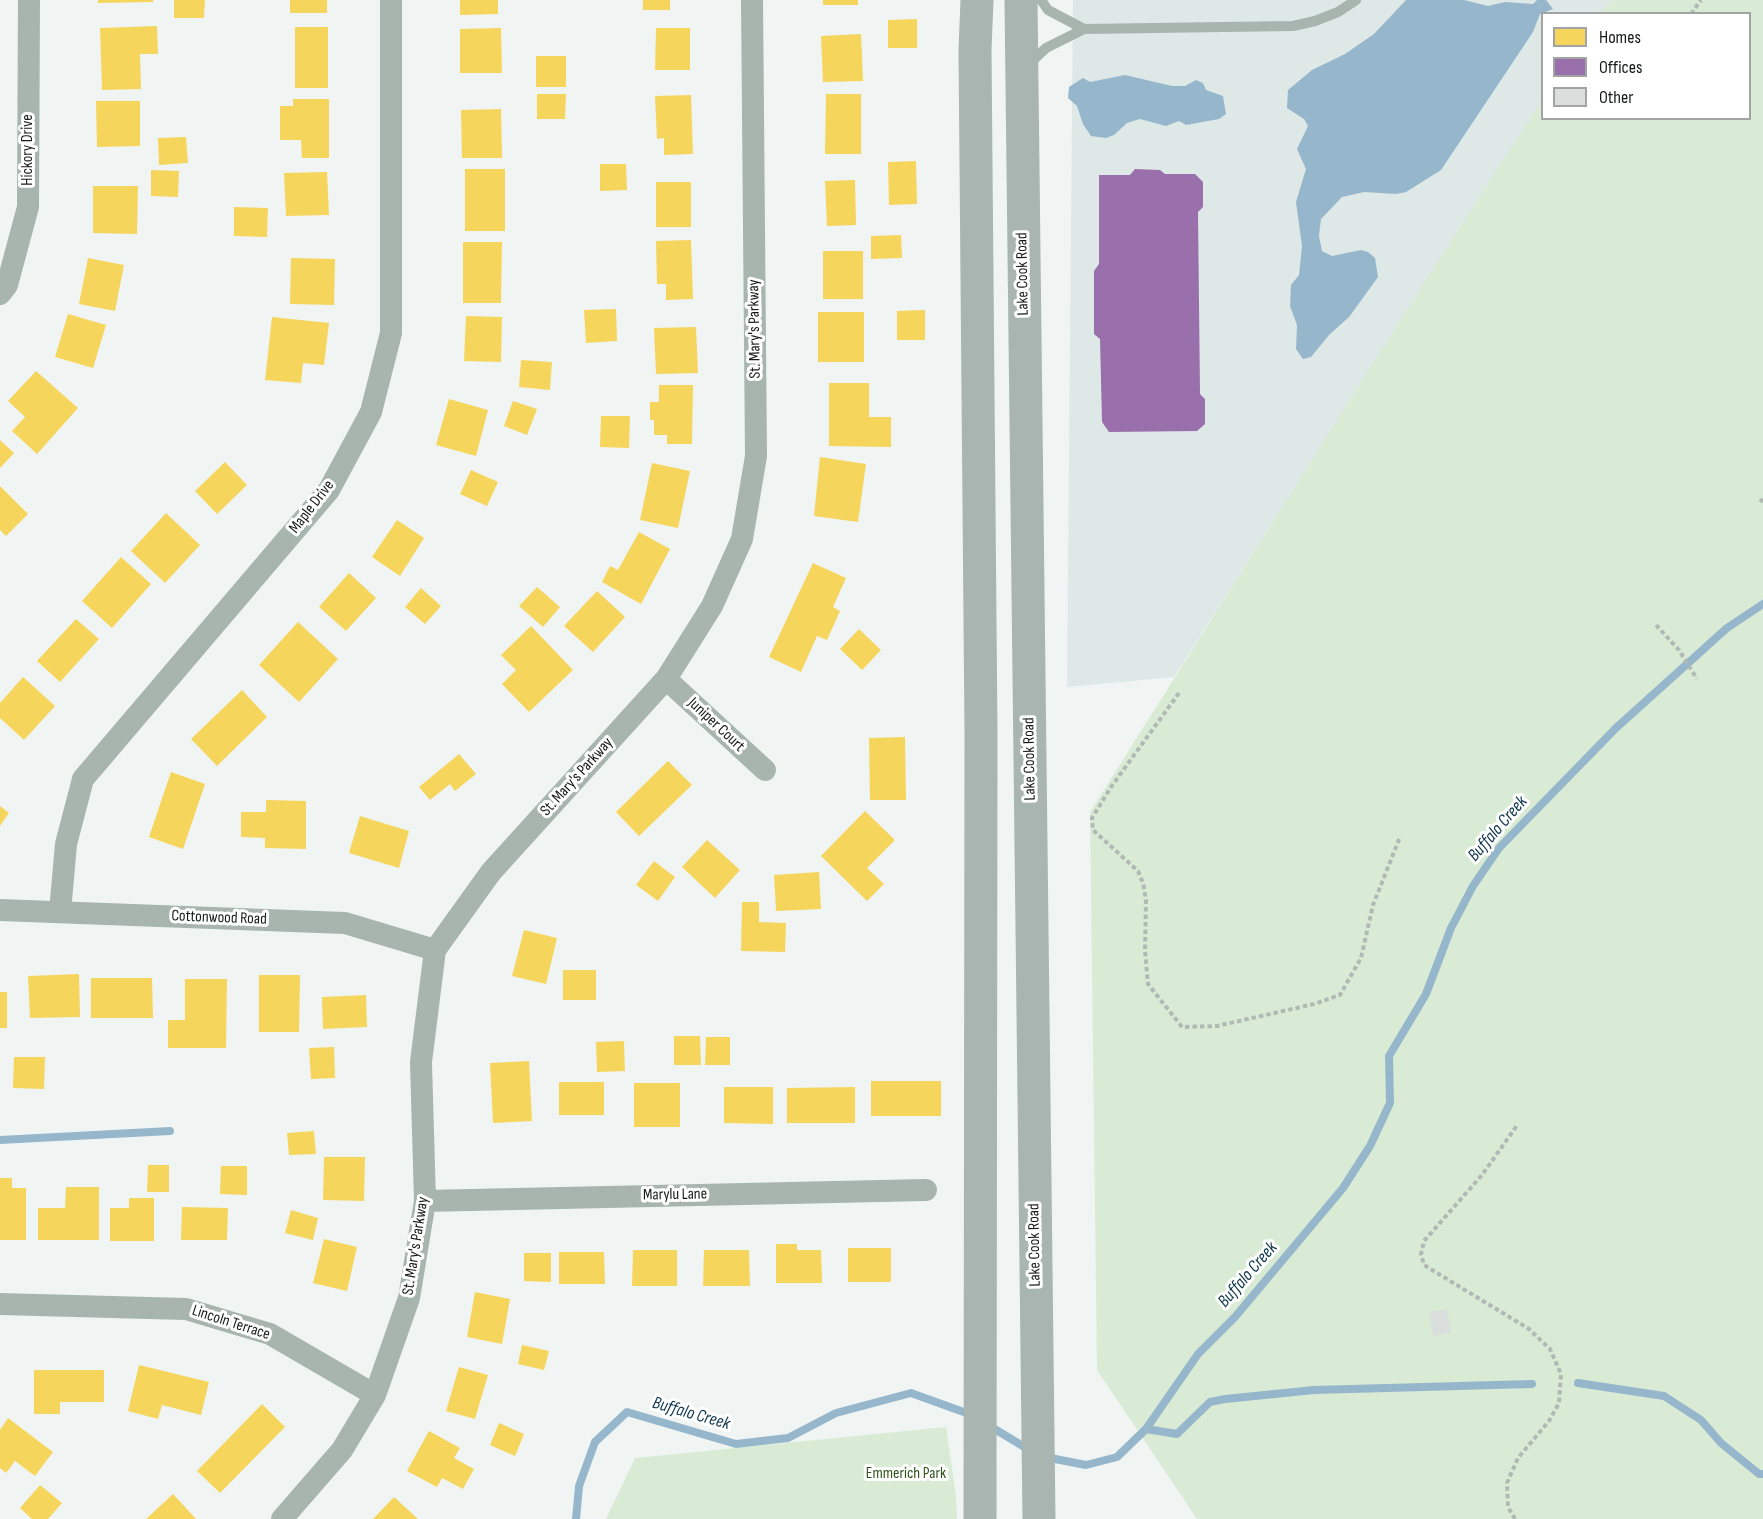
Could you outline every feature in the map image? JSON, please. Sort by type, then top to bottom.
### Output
[{"type":"main road","points":[[977,0],[975,50],[981,733],[979,1349],[981,1519]]},
{"type":"main road","name":"Lake Cook Road","points":[[1021,0],[1038,1519]]},
{"type":"street","name":"Hickory Drive","points":[[0,294],[7,285],[28,207],[29,0]]},
{"type":"street","name":"Maple Drive","points":[[60,912],[66,844],[84,779],[329,490],[371,412],[390,333],[391,0]]},
{"type":"street","name":"St. Mary's Parkway","points":[[282,1519],[342,1450],[375,1395],[409,1298],[425,1201],[421,1062],[435,950],[491,872],[666,679],[712,606],[742,539],[756,456],[752,0]]},
{"type":"street","name":"Juniper Court","points":[[666,679],[765,770]]},
{"type":"street","name":"Cottonwood Road","points":[[0,910],[345,923],[435,950]]},
{"type":"street","name":"Marylu Lane","points":[[425,1201],[926,1190]]},
{"type":"street","name":"Lincoln Terrace","points":[[0,1304],[186,1308],[270,1334],[375,1395]]},
{"type":"lane","points":[[1041,0],[1048,10],[1084,29]]},
{"type":"lane","points":[[1021,75],[1046,48],[1084,29],[1293,26],[1338,12],[1356,0]]},
{"type":"path","points":[[1656,625],[1679,650],[1697,678]]},
{"type":"path","points":[[1179,693],[1111,787],[1092,818],[1093,830],[1138,872],[1143,883],[1146,900],[1145,951],[1148,984],[1182,1027],[1217,1026],[1314,1004],[1340,994],[1361,958],[1373,905],[1400,837]]},
{"type":"path","points":[[1515,1519],[1508,1507],[1507,1483],[1518,1458],[1549,1421],[1558,1403],[1561,1374],[1550,1349],[1529,1329],[1424,1265],[1421,1254],[1424,1241],[1482,1175],[1518,1124]]},
{"type":"shaded area","points":[[1073,0],[1614,0],[1599,12],[1541,12],[1541,103],[1174,677],[1067,687]]},
{"type":"green space","points":[[1614,0],[1763,0],[1763,1519],[1197,1519],[1097,1370],[1090,812],[1541,102],[1541,120],[1751,120],[1751,12],[1599,12]]},
{"type":"green space","name":"Emmerich Park","points":[[946,1427],[957,1519],[606,1519],[635,1458]]},
{"type":"water","points":[[1406,0],[1464,0],[1488,6],[1505,2],[1533,4],[1537,0],[1546,0],[1553,9],[1541,12],[1533,32],[1441,170],[1406,192],[1396,194],[1364,192],[1342,197],[1321,219],[1319,236],[1322,251],[1332,256],[1361,250],[1368,252],[1375,258],[1378,277],[1349,317],[1329,335],[1311,357],[1303,359],[1296,349],[1297,325],[1290,306],[1291,285],[1299,275],[1302,246],[1296,202],[1306,169],[1297,149],[1308,126],[1304,119],[1287,108],[1288,90],[1312,70],[1345,54],[1374,34]]},
{"type":"water","points":[[1125,75],[1172,86],[1185,86],[1196,80],[1203,83],[1206,90],[1223,96],[1226,114],[1219,119],[1186,125],[1179,121],[1166,126],[1140,119],[1127,123],[1114,135],[1106,138],[1091,136],[1083,124],[1077,106],[1068,98],[1069,87],[1083,78],[1090,82]]},
{"type":"building: Homes","points":[[98,0],[153,0],[153,2],[98,3]]},
{"type":"building: Homes","points":[[174,0],[205,0],[204,18],[174,18]]},
{"type":"building: Homes","points":[[290,0],[327,0],[327,13],[290,13]]},
{"type":"building: Homes","points":[[460,0],[498,0],[498,14],[460,15]]},
{"type":"building: Homes","points":[[643,0],[670,0],[670,10],[643,10]]},
{"type":"building: Homes","points":[[823,0],[858,0],[858,5],[823,5]]},
{"type":"building: Homes","points":[[917,19],[917,48],[888,48],[888,20]]},
{"type":"building: Homes","points":[[157,26],[158,54],[140,54],[141,89],[102,90],[100,28]]},
{"type":"building: Homes","points":[[295,27],[328,27],[328,88],[295,88]]},
{"type":"building: Homes","points":[[501,28],[502,73],[460,73],[460,29]]},
{"type":"building: Homes","points":[[656,28],[690,28],[690,70],[655,70]]},
{"type":"building: Homes","points":[[861,34],[863,81],[823,82],[821,36]]},
{"type":"building: Homes","points":[[536,56],[566,56],[566,87],[536,87]]},
{"type":"building: Homes","points":[[537,94],[566,94],[565,119],[537,119]]},
{"type":"building: Homes","points":[[826,94],[861,94],[861,154],[825,154]]},
{"type":"building: Homes","points":[[691,95],[693,154],[664,155],[664,138],[657,139],[655,96]]},
{"type":"building: Homes","points":[[293,99],[329,99],[329,158],[302,158],[301,140],[280,140],[280,106],[293,106]]},
{"type":"building: Homes","points":[[96,101],[140,101],[140,146],[97,147]]},
{"type":"building: Homes","points":[[501,109],[502,158],[462,158],[461,110]]},
{"type":"building: Homes","points":[[186,137],[188,163],[159,165],[158,138]]},
{"type":"building: Homes","points":[[916,161],[917,204],[889,205],[888,162]]},
{"type":"building: Homes","points":[[600,164],[626,164],[627,190],[600,191]]},
{"type":"building: Homes","points":[[465,169],[505,169],[505,231],[465,231]]},
{"type":"building: Homes","points":[[151,170],[179,171],[178,197],[151,196]]},
{"type":"building: Homes","points":[[327,172],[329,215],[286,216],[284,173]]},
{"type":"building: Homes","points":[[855,180],[856,225],[827,226],[825,181]]},
{"type":"building: Homes","points":[[656,182],[691,182],[691,227],[656,227]]},
{"type":"building: Homes","points":[[93,186],[138,186],[137,234],[93,233]]},
{"type":"building: Homes","points":[[234,207],[268,208],[267,237],[234,236]]},
{"type":"building: Homes","points":[[901,235],[902,258],[871,259],[871,236]]},
{"type":"building: Homes","points":[[691,240],[693,299],[666,300],[666,284],[657,284],[656,241]]},
{"type":"building: Homes","points":[[463,242],[502,242],[501,303],[463,303]]},
{"type":"building: Homes","points":[[823,251],[863,251],[863,299],[823,299]]},
{"type":"building: Homes","points":[[88,258],[124,265],[115,311],[79,304]]},
{"type":"building: Homes","points":[[291,258],[335,259],[334,305],[290,304]]},
{"type":"building: Homes","points":[[616,309],[617,341],[586,343],[584,310]]},
{"type":"building: Homes","points":[[925,310],[925,340],[897,340],[897,311]]},
{"type":"building: Homes","points":[[818,312],[864,312],[864,362],[818,362]]},
{"type":"building: Homes","points":[[68,314],[106,325],[93,368],[55,357]]},
{"type":"building: Homes","points":[[466,316],[502,317],[501,362],[464,361]]},
{"type":"building: Homes","points":[[272,317],[329,323],[324,365],[303,363],[301,383],[265,380]]},
{"type":"building: Homes","points":[[696,327],[698,373],[656,374],[654,328]]},
{"type":"building: Homes","points":[[521,360],[552,362],[550,390],[519,387]]},
{"type":"building: Homes","points":[[36,371],[78,408],[37,454],[12,431],[25,417],[8,401]]},
{"type":"building: Homes","points":[[829,383],[869,383],[869,417],[891,417],[891,447],[829,446]]},
{"type":"building: Homes","points":[[659,385],[693,385],[692,444],[667,444],[667,435],[654,435],[654,420],[650,420],[650,402],[659,402]]},
{"type":"building: Homes","points":[[449,399],[488,410],[476,456],[436,445]]},
{"type":"building: Homes","points":[[513,401],[537,409],[527,435],[504,426]]},
{"type":"building: Homes","points":[[601,416],[630,416],[629,448],[600,447]]},
{"type":"building: Homes","points":[[0,440],[14,453],[0,468]]},
{"type":"building: Homes","points":[[820,457],[866,464],[858,522],[814,516]]},
{"type":"building: Homes","points":[[225,462],[247,485],[217,514],[195,491]]},
{"type":"building: Homes","points":[[652,463],[690,471],[678,528],[640,520]]},
{"type":"building: Homes","points":[[471,470],[498,482],[487,506],[460,494]]},
{"type":"building: Homes","points":[[0,486],[28,514],[6,536],[0,530]]},
{"type":"building: Homes","points":[[166,513],[200,545],[165,583],[131,551]]},
{"type":"building: Homes","points":[[397,520],[424,538],[400,576],[372,557]]},
{"type":"building: Homes","points":[[639,532],[670,549],[641,604],[602,582],[610,566],[618,570]]},
{"type":"building: Homes","points":[[121,557],[151,584],[112,628],[82,601]]},
{"type":"building: Homes","points":[[813,563],[846,578],[833,607],[840,611],[827,640],[817,636],[801,672],[769,657]]},
{"type":"building: Homes","points":[[349,573],[376,598],[346,631],[319,607]]},
{"type":"building: Homes","points":[[537,587],[560,607],[543,627],[519,606]]},
{"type":"building: Homes","points":[[421,588],[441,606],[425,624],[405,607]]},
{"type":"building: Homes","points":[[597,591],[625,617],[593,652],[564,626]]},
{"type":"building: Homes","points":[[76,619],[99,639],[60,682],[37,661]]},
{"type":"building: Homes","points":[[298,622],[338,659],[299,702],[259,665]]},
{"type":"building: Homes","points":[[531,626],[573,670],[529,712],[502,684],[516,670],[501,655]]},
{"type":"building: Homes","points":[[859,629],[881,650],[862,670],[840,649]]},
{"type":"building: Homes","points":[[23,677],[55,706],[24,740],[0,718],[0,703]]},
{"type":"building: Homes","points":[[242,690],[267,717],[217,766],[191,739]]},
{"type":"building: Homes","points":[[905,737],[906,800],[870,800],[869,738]]},
{"type":"building: Homes","points":[[459,754],[476,774],[455,791],[450,784],[430,800],[419,787]]},
{"type":"building: Homes","points":[[668,761],[692,785],[639,836],[616,812]]},
{"type":"building: Homes","points":[[171,772],[205,784],[183,849],[149,837]]},
{"type":"building: Homes","points":[[266,800],[306,801],[306,849],[265,848],[265,838],[241,837],[241,812],[266,812]]},
{"type":"building: Homes","points":[[0,806],[9,813],[0,826]]},
{"type":"building: Homes","points":[[865,811],[895,840],[867,868],[884,884],[867,901],[821,856]]},
{"type":"building: Homes","points":[[360,816],[409,831],[399,868],[349,853]]},
{"type":"building: Homes","points":[[707,840],[740,870],[715,898],[682,867]]},
{"type":"building: Homes","points":[[654,861],[675,877],[658,901],[636,885]]},
{"type":"building: Homes","points":[[819,872],[821,909],[776,911],[774,875]]},
{"type":"building: Homes","points":[[742,902],[759,902],[759,922],[786,923],[785,952],[741,951]]},
{"type":"building: Homes","points":[[524,930],[557,938],[546,984],[512,976]]},
{"type":"building: Homes","points":[[563,970],[596,970],[596,1000],[563,1000]]},
{"type":"building: Homes","points":[[79,974],[80,1017],[30,1018],[28,976]]},
{"type":"building: Homes","points":[[259,975],[300,975],[299,1032],[259,1032]]},
{"type":"building: Homes","points":[[91,978],[152,978],[153,1018],[91,1018]]},
{"type":"building: Homes","points":[[185,979],[227,979],[226,1048],[168,1048],[168,1020],[185,1020]]},
{"type":"building: Homes","points":[[0,992],[7,992],[7,1028],[0,1028]]},
{"type":"building: Homes","points":[[366,995],[367,1027],[323,1029],[322,997]]},
{"type":"building: Homes","points":[[674,1036],[700,1036],[701,1065],[674,1065]]},
{"type":"building: Homes","points":[[706,1037],[730,1037],[730,1065],[705,1065]]},
{"type":"building: Homes","points":[[624,1041],[625,1071],[597,1072],[596,1042]]},
{"type":"building: Homes","points":[[334,1047],[335,1078],[311,1079],[309,1048]]},
{"type":"building: Homes","points":[[14,1057],[45,1057],[44,1089],[13,1088]]},
{"type":"building: Homes","points":[[529,1061],[532,1121],[493,1123],[490,1063]]},
{"type":"building: Homes","points":[[871,1081],[941,1081],[941,1116],[871,1116]]},
{"type":"building: Homes","points":[[559,1082],[604,1082],[604,1115],[559,1115]]},
{"type":"building: Homes","points":[[634,1083],[680,1083],[680,1127],[634,1127]]},
{"type":"building: Homes","points":[[724,1087],[773,1087],[773,1124],[724,1123]]},
{"type":"building: Homes","points":[[855,1087],[855,1123],[787,1123],[787,1088]]},
{"type":"building: Homes","points":[[314,1131],[316,1154],[289,1155],[287,1133]]},
{"type":"building: Homes","points":[[324,1157],[365,1157],[364,1201],[323,1200]]},
{"type":"building: Homes","points":[[148,1165],[169,1165],[169,1192],[147,1192]]},
{"type":"building: Homes","points":[[221,1166],[247,1166],[247,1195],[220,1194]]},
{"type":"building: Homes","points":[[0,1178],[12,1178],[12,1188],[26,1188],[26,1240],[0,1240]]},
{"type":"building: Homes","points":[[66,1187],[99,1187],[99,1240],[38,1240],[38,1208],[65,1208]]},
{"type":"building: Homes","points":[[129,1198],[154,1198],[154,1241],[110,1241],[110,1208],[129,1208]]},
{"type":"building: Homes","points":[[182,1207],[228,1208],[227,1240],[181,1240]]},
{"type":"building: Homes","points":[[291,1210],[318,1218],[313,1240],[285,1233]]},
{"type":"building: Homes","points":[[324,1239],[357,1247],[347,1291],[313,1283]]},
{"type":"building: Homes","points":[[776,1244],[797,1244],[797,1250],[821,1250],[822,1283],[776,1283]]},
{"type":"building: Homes","points":[[848,1248],[891,1248],[891,1282],[848,1282]]},
{"type":"building: Homes","points":[[633,1250],[677,1250],[677,1286],[632,1286]]},
{"type":"building: Homes","points":[[704,1250],[749,1250],[750,1286],[703,1286]]},
{"type":"building: Homes","points":[[559,1252],[604,1252],[605,1284],[559,1284]]},
{"type":"building: Homes","points":[[524,1253],[551,1253],[551,1282],[524,1281]]},
{"type":"building: Homes","points":[[475,1292],[510,1299],[502,1344],[467,1337]]},
{"type":"building: Homes","points":[[522,1345],[549,1351],[544,1370],[518,1364]]},
{"type":"building: Homes","points":[[139,1365],[209,1382],[201,1415],[162,1405],[158,1419],[128,1411]]},
{"type":"building: Homes","points":[[459,1367],[488,1375],[475,1419],[446,1411]]},
{"type":"building: Homes","points":[[34,1370],[104,1370],[104,1402],[60,1402],[60,1414],[34,1414]]},
{"type":"building: Homes","points":[[262,1404],[285,1427],[220,1493],[197,1471]]},
{"type":"building: Homes","points":[[8,1418],[53,1452],[35,1476],[15,1461],[6,1473],[0,1468],[0,1430]]},
{"type":"building: Homes","points":[[499,1423],[524,1434],[515,1456],[490,1445]]},
{"type":"building: Homes","points":[[429,1431],[460,1448],[454,1458],[474,1469],[463,1489],[442,1478],[437,1487],[407,1471]]},
{"type":"building: Homes","points":[[40,1485],[62,1503],[48,1519],[32,1519],[20,1508]]},
{"type":"building: Homes","points":[[173,1494],[196,1519],[146,1519]]},
{"type":"building: Homes","points":[[394,1497],[418,1519],[373,1519]]},
{"type":"building: Offices","points":[[1135,169],[1160,170],[1165,174],[1195,174],[1203,182],[1203,207],[1198,212],[1200,394],[1205,399],[1205,424],[1197,431],[1109,432],[1102,422],[1100,339],[1094,334],[1094,271],[1099,264],[1099,175],[1130,175]]},
{"type":"building: Other","points":[[1447,1309],[1451,1333],[1433,1336],[1429,1312]]},
{"type":"waterway","name":"Buffalo Creek","points":[[1045,1457],[1086,1465],[1117,1457],[1146,1429],[1198,1354],[1235,1317],[1343,1188],[1370,1146],[1390,1103],[1389,1056],[1426,994],[1451,928],[1473,886],[1499,848],[1616,728],[1727,628],[1763,604]]},
{"type":"waterway","points":[[0,1140],[170,1131]]},
{"type":"waterway","points":[[1578,1383],[1664,1396],[1701,1420],[1721,1443],[1759,1474],[1763,1474]]},
{"type":"waterway","points":[[1146,1429],[1177,1434],[1210,1402],[1225,1399],[1314,1390],[1532,1384]]},
{"type":"waterway","name":"Buffalo Creek","points":[[576,1519],[579,1486],[595,1442],[627,1412],[736,1444],[788,1438],[836,1413],[911,1393],[972,1415]]},
{"type":"waterway","name":"Buffalo Creek","points":[[988,1425],[1031,1451]]}]
